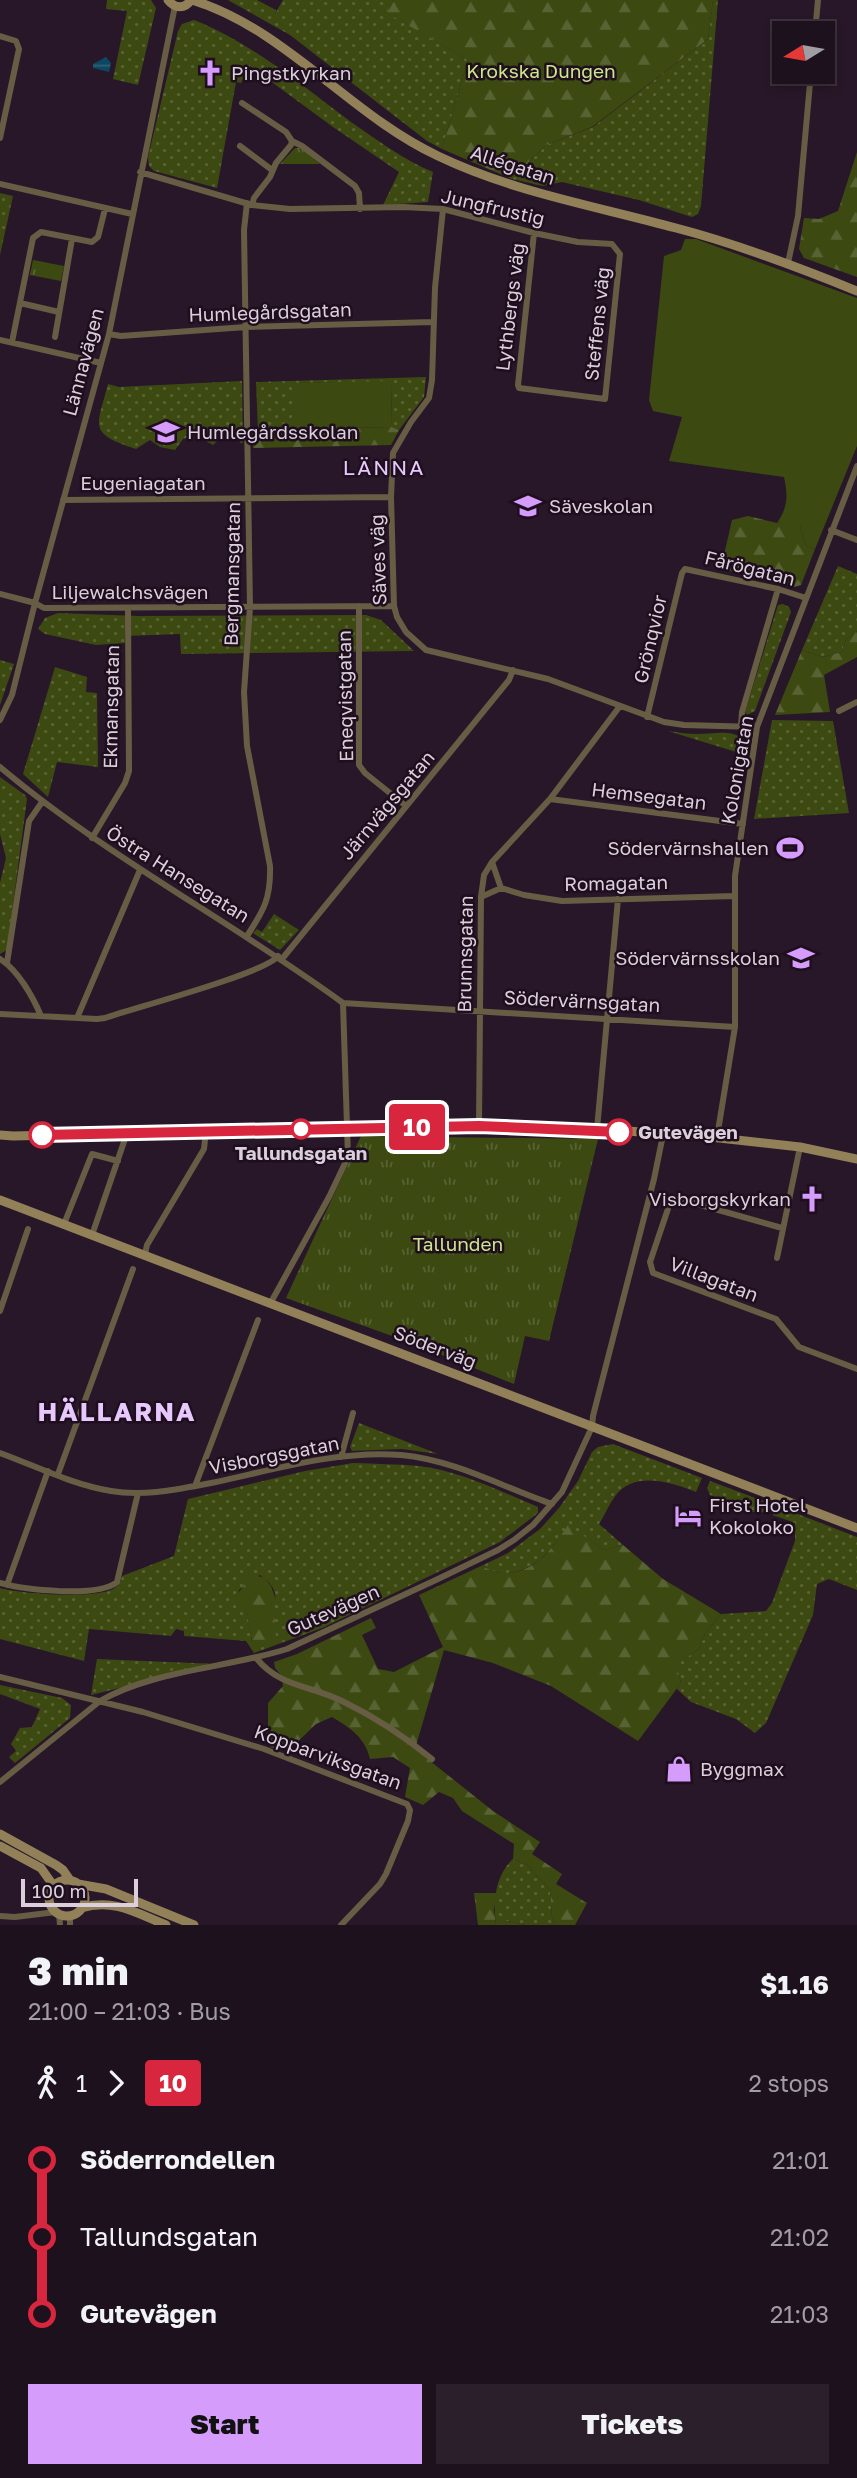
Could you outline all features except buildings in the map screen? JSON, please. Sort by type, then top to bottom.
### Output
[{"type":"street","name":"Allégatan","points":[[171,3],[184,6],[192,0],[260,33],[383,123],[444,160],[504,183],[679,228],[788,263],[857,291]]},
{"type":"street","points":[[816,21],[818,0]]},
{"type":"street","name":"Lännavägen","points":[[0,720],[12,695],[109,334],[171,3]]},
{"type":"street","points":[[0,36],[16,41],[19,49],[0,138]]},
{"type":"street","points":[[788,263],[798,216],[810,84]]},
{"type":"street","points":[[242,103],[286,132],[292,141],[355,186],[359,193],[360,209]]},
{"type":"street","points":[[250,204],[292,141]]},
{"type":"street","points":[[240,146],[272,170]]},
{"type":"street","name":"Jungfrustig","points":[[140,173],[250,204],[290,209],[443,209],[534,233],[578,242],[612,244],[617,248]]},
{"type":"street","points":[[0,184],[132,214]]},
{"type":"street","name":"Bergmansgatan","points":[[247,936],[267,905],[270,880],[270,866],[247,746],[244,692],[250,607],[244,230],[250,204]]},
{"type":"street","points":[[12,342],[33,238],[41,232],[92,242],[98,237],[105,209]]},
{"type":"street","name":"Säves väg","points":[[443,209],[429,398],[393,453],[391,497],[394,606],[406,632],[426,650],[567,685],[647,717],[684,725],[757,727]]},
{"type":"street","name":"Lythbergs väg","points":[[517,385],[534,233]]},
{"type":"street","points":[[55,337],[72,239]]},
{"type":"street","name":"Steffens väg","points":[[517,385],[519,388],[605,399],[620,254],[617,248]]},
{"type":"street","points":[[20,303],[59,312]]},
{"type":"street","name":"Humlegårdsgatan","points":[[109,334],[121,336],[246,327],[433,322]]},
{"type":"street","points":[[0,340],[101,363]]},
{"type":"street","name":"Kolonigatan","points":[[717,1137],[735,1027],[734,896],[757,727],[857,466]]},
{"type":"street","name":"Eugeniagatan","points":[[63,499],[391,497]]},
{"type":"street","points":[[831,530],[857,540]]},
{"type":"street","name":"Fårögatan","points":[[685,569],[778,589],[806,598]]},
{"type":"street","name":"Grönqvior","points":[[647,717],[685,569]]},
{"type":"street","points":[[741,726],[742,712],[778,589]]},
{"type":"street","name":"Liljewalchsvägen","points":[[0,594],[44,608],[394,606]]},
{"type":"street","name":"Eneqvistgatan","points":[[359,606],[359,765],[406,806]]},
{"type":"street","name":"Ekmansgatan","points":[[92,838],[125,783],[129,771],[128,609]]},
{"type":"street","name":"Järnvägsgatan","points":[[0,1014],[105,1018],[275,962],[509,680],[513,670]]},
{"type":"street","points":[[839,711],[857,702]]},
{"type":"street","name":"Brunnsgatan","points":[[479,1126],[481,897],[484,875],[492,862],[550,799],[620,706]]},
{"type":"street","name":"Östra Hansegatan","points":[[0,767],[92,838],[247,936],[343,1003]]},
{"type":"street","name":"Hemsegatan","points":[[550,799],[743,824]]},
{"type":"street","points":[[7,963],[29,821],[42,802]]},
{"type":"street","points":[[481,897],[501,888],[492,862]]},
{"type":"street","points":[[77,1018],[140,870]]},
{"type":"street","name":"Romagatan","points":[[501,888],[562,901],[734,896]]},
{"type":"street","points":[[597,1129],[618,899]]},
{"type":"street","points":[[0,959],[7,963],[34,1001],[41,1016]]},
{"type":"street","points":[[270,1304],[348,1157],[343,1003]]},
{"type":"street","name":"Södervärnsgatan","points":[[343,1003],[735,1027]]},
{"type":"street","points":[[0,1135],[479,1126],[597,1129],[717,1137],[800,1147],[857,1159]]},
{"type":"street","points":[[145,1254],[147,1245],[204,1149],[206,1131]]},
{"type":"street","points":[[92,1235],[127,1133]]},
{"type":"street","name":"Gutevägen","points":[[100,1701],[128,1688],[257,1659],[322,1633],[498,1550],[533,1525],[552,1504],[573,1472],[592,1427],[663,1135]]},
{"type":"street","points":[[777,1258],[800,1147]]},
{"type":"street","points":[[64,1224],[92,1154],[118,1161]]},
{"type":"street","name":"Villagatan","points":[[782,1228],[672,1197],[650,1262],[653,1273],[776,1319],[799,1347],[857,1369]]},
{"type":"street","name":"Söderväg","points":[[0,1200],[857,1528]]},
{"type":"street","points":[[0,1311],[29,1229]]},
{"type":"street","points":[[58,1474],[133,1269]]},
{"type":"street","points":[[195,1486],[258,1320]]},
{"type":"street","points":[[341,1457],[353,1413]]},
{"type":"street","name":"Visborgsgatan","points":[[0,1453],[111,1492],[138,1493],[195,1486],[341,1457],[400,1455],[450,1464],[552,1504]]},
{"type":"street","points":[[48,1471],[4,1584],[73,1591],[111,1587],[117,1581],[138,1493]]},
{"type":"street","points":[[257,1659],[268,1672],[283,1681],[325,1693],[345,1702],[432,1759]]},
{"type":"street","points":[[0,1677],[100,1701]]},
{"type":"street","points":[[0,1782],[100,1701]]},
{"type":"street","name":"Kopparviksgatan","points":[[100,1701],[274,1752],[407,1804],[410,1810],[408,1821],[386,1874],[380,1884],[341,1925]]},
{"type":"street","points":[[0,1835],[56,1865],[85,1895],[81,1908],[70,1920],[57,1913],[0,1916],[3,1925]]},
{"type":"street","points":[[0,1846],[41,1868],[54,1885]]},
{"type":"street","points":[[60,1925],[49,1900],[50,1891],[61,1881],[106,1889],[194,1925]]},
{"type":"street","points":[[81,1908],[112,1904],[166,1925]]},
{"type":"green space","points":[[107,0],[151,0],[156,8],[138,85],[113,79],[127,11],[106,9]]},
{"type":"green space","points":[[228,0],[257,0],[276,10],[275,14],[283,0],[393,0],[388,13],[468,60],[442,149],[427,141],[290,35]]},
{"type":"green space","name":"Krokska Dungen","points":[[393,0],[713,0],[708,39],[592,127],[546,145],[512,179],[442,149],[468,60],[387,13]]},
{"type":"green space","points":[[713,0],[718,0],[701,206],[698,214],[692,217],[639,200],[562,182],[543,186],[512,179],[546,145],[593,127],[708,39]]},
{"type":"green space","points":[[194,20],[236,40],[381,143],[433,172],[428,202],[383,205],[399,172],[250,66],[241,83],[236,82],[217,188],[154,171],[149,166],[148,157],[178,31],[182,24]]},
{"type":"green space","points":[[295,148],[301,148],[320,164],[280,164]]},
{"type":"green space","points":[[857,152],[857,277],[804,258],[799,249],[804,218],[819,219],[838,211]]},
{"type":"green space","points":[[0,193],[13,196],[0,255]]},
{"type":"green space","points":[[685,239],[696,239],[857,298],[857,446],[815,549],[806,546],[800,526],[790,521],[777,523],[786,501],[784,477],[669,461],[682,417],[653,411],[649,400],[664,256],[681,250]]},
{"type":"green space","points":[[33,260],[64,266],[61,281],[30,275]]},
{"type":"green space","points":[[426,377],[424,397],[399,430],[392,427],[391,382],[293,383],[293,429],[258,430],[256,382]]},
{"type":"green space","points":[[242,381],[243,443],[240,443],[240,434],[225,434],[213,445],[195,435],[183,439],[175,450],[160,447],[150,440],[136,449],[109,438],[100,427],[99,419],[108,384],[119,387]]},
{"type":"green space","points":[[391,381],[392,427],[293,429],[292,383]]},
{"type":"green space","points":[[392,427],[399,430],[391,445],[253,448],[252,430]]},
{"type":"green space","points":[[748,516],[777,523],[790,520],[800,526],[806,546],[815,549],[801,585],[794,587],[725,570],[724,555],[732,520]]},
{"type":"green space","points":[[838,566],[857,574],[857,631],[846,639],[842,652],[823,657],[802,650]]},
{"type":"green space","points":[[778,605],[789,607],[791,612],[755,711],[747,715],[745,712]]},
{"type":"green space","points":[[58,613],[138,616],[366,615],[381,620],[414,651],[181,654],[180,634],[125,636],[125,643],[96,645],[45,634],[38,629],[45,618]]},
{"type":"green space","points":[[857,631],[857,657],[824,675],[830,712],[775,715],[802,650],[823,657],[842,652],[846,639]]},
{"type":"green space","points":[[0,660],[14,664],[0,705]]},
{"type":"green space","points":[[55,667],[87,677],[86,692],[97,693],[98,767],[57,762],[48,797],[23,774]]},
{"type":"green space","points":[[772,720],[833,721],[849,813],[754,819]]},
{"type":"green space","points":[[668,731],[693,734],[730,733],[741,739],[746,755]]},
{"type":"green space","points":[[0,777],[27,799],[7,950],[0,954],[0,883],[6,858],[0,834]]},
{"type":"green space","points":[[274,914],[299,930],[280,950],[253,933],[257,929],[262,932]]},
{"type":"green space","name":"Tallunden","points":[[361,1136],[598,1139],[549,1341],[525,1336],[514,1384],[420,1346],[286,1298]]},
{"type":"green space","points":[[359,1423],[438,1454],[402,1449],[352,1451],[350,1447]]},
{"type":"green space","points":[[613,1444],[702,1478],[696,1492],[666,1482],[633,1483],[616,1495],[599,1524],[623,1545],[604,1550],[568,1526],[549,1551],[533,1565],[502,1573],[481,1566],[508,1553],[540,1529],[578,1481],[592,1452],[598,1447]]},
{"type":"green space","points":[[353,1463],[411,1465],[434,1469],[465,1477],[538,1507],[538,1513],[500,1542],[322,1628],[254,1653],[246,1641],[184,1636],[184,1631],[176,1629],[171,1636],[89,1629],[84,1661],[0,1639],[0,1588],[40,1594],[75,1595],[113,1589],[122,1576],[174,1556],[188,1499],[305,1471]],"holes":[[[260,1575],[274,1591],[274,1609],[252,1643],[247,1610],[237,1606],[239,1590]]]},
{"type":"green space","points":[[710,1481],[769,1503],[766,1510],[759,1514],[710,1495],[707,1488]]},
{"type":"green space","points":[[777,1506],[857,1537],[857,1590],[829,1579],[817,1584],[813,1615],[766,1723],[755,1733],[736,1719],[691,1702],[677,1689],[681,1682],[675,1665],[699,1649],[705,1634],[721,1614],[766,1611],[772,1603],[795,1541],[795,1523],[773,1515]]},
{"type":"green space","points":[[568,1525],[604,1550],[623,1545],[663,1579],[721,1614],[705,1634],[699,1649],[676,1665],[681,1683],[638,1741],[551,1686],[493,1663],[444,1650],[415,1749],[493,1811],[540,1842],[532,1854],[562,1874],[556,1884],[587,1903],[575,1925],[555,1925],[550,1890],[526,1864],[513,1859],[514,1844],[462,1811],[453,1798],[439,1792],[423,1805],[405,1797],[410,1768],[393,1757],[370,1759],[361,1739],[339,1721],[332,1717],[316,1724],[290,1749],[272,1748],[265,1742],[268,1703],[283,1686],[274,1662],[297,1654],[371,1618],[376,1628],[362,1635],[378,1669],[394,1672],[443,1647],[419,1595],[481,1566],[502,1573],[533,1565],[556,1543]]},
{"type":"green space","points":[[248,1575],[264,1577],[276,1600],[276,1636],[272,1645],[256,1648],[252,1643],[247,1611],[236,1606],[234,1598]]},
{"type":"green space","points":[[97,1659],[217,1664],[91,1695]]},
{"type":"green space","points":[[0,1685],[62,1698],[71,1705],[70,1718],[15,1763],[9,1757],[16,1751],[11,1744],[20,1728],[32,1727],[40,1709],[0,1694]]},
{"type":"green space","points":[[513,1859],[526,1864],[550,1890],[555,1925],[525,1925],[508,1921],[496,1925],[495,1907],[499,1881]]},
{"type":"green space","points":[[474,1893],[497,1893],[494,1909],[496,1924],[508,1921],[525,1925],[478,1925]]},
{"type":"water","points":[[106,57],[111,63],[109,72],[93,68],[93,64]]},
{"type":"bus line","name":"10","points":[[42,1135],[479,1126],[619,1132]]},
{"type":"place","name":"Pingstkyrkan","points":[[210,73]]},
{"type":"place","name":"Humlegårdsskolan","points":[[166,432]]},
{"type":"place","name":"Säveskolan","points":[[528,506]]},
{"type":"place","name":"Södervärnshallen","points":[[790,848]]},
{"type":"place","name":"Södervärnsskolan","points":[[801,958]]},
{"type":"place","name":"Tallundsgatan","points":[[301,1129]]},
{"type":"place","name":"Gutevägen","points":[[619,1132]]},
{"type":"place","name":"Visborgskyrkan","points":[[812,1199]]},
{"type":"place","name":"First Hotel Kokoloko","points":[[688,1516]]},
{"type":"place","name":"Byggmax","points":[[679,1769]]},
{"type":"district","name":"LÄNNA","points":[[384,468]]},
{"type":"district","name":"HÄLLARNA","points":[[117,1412]]}]
